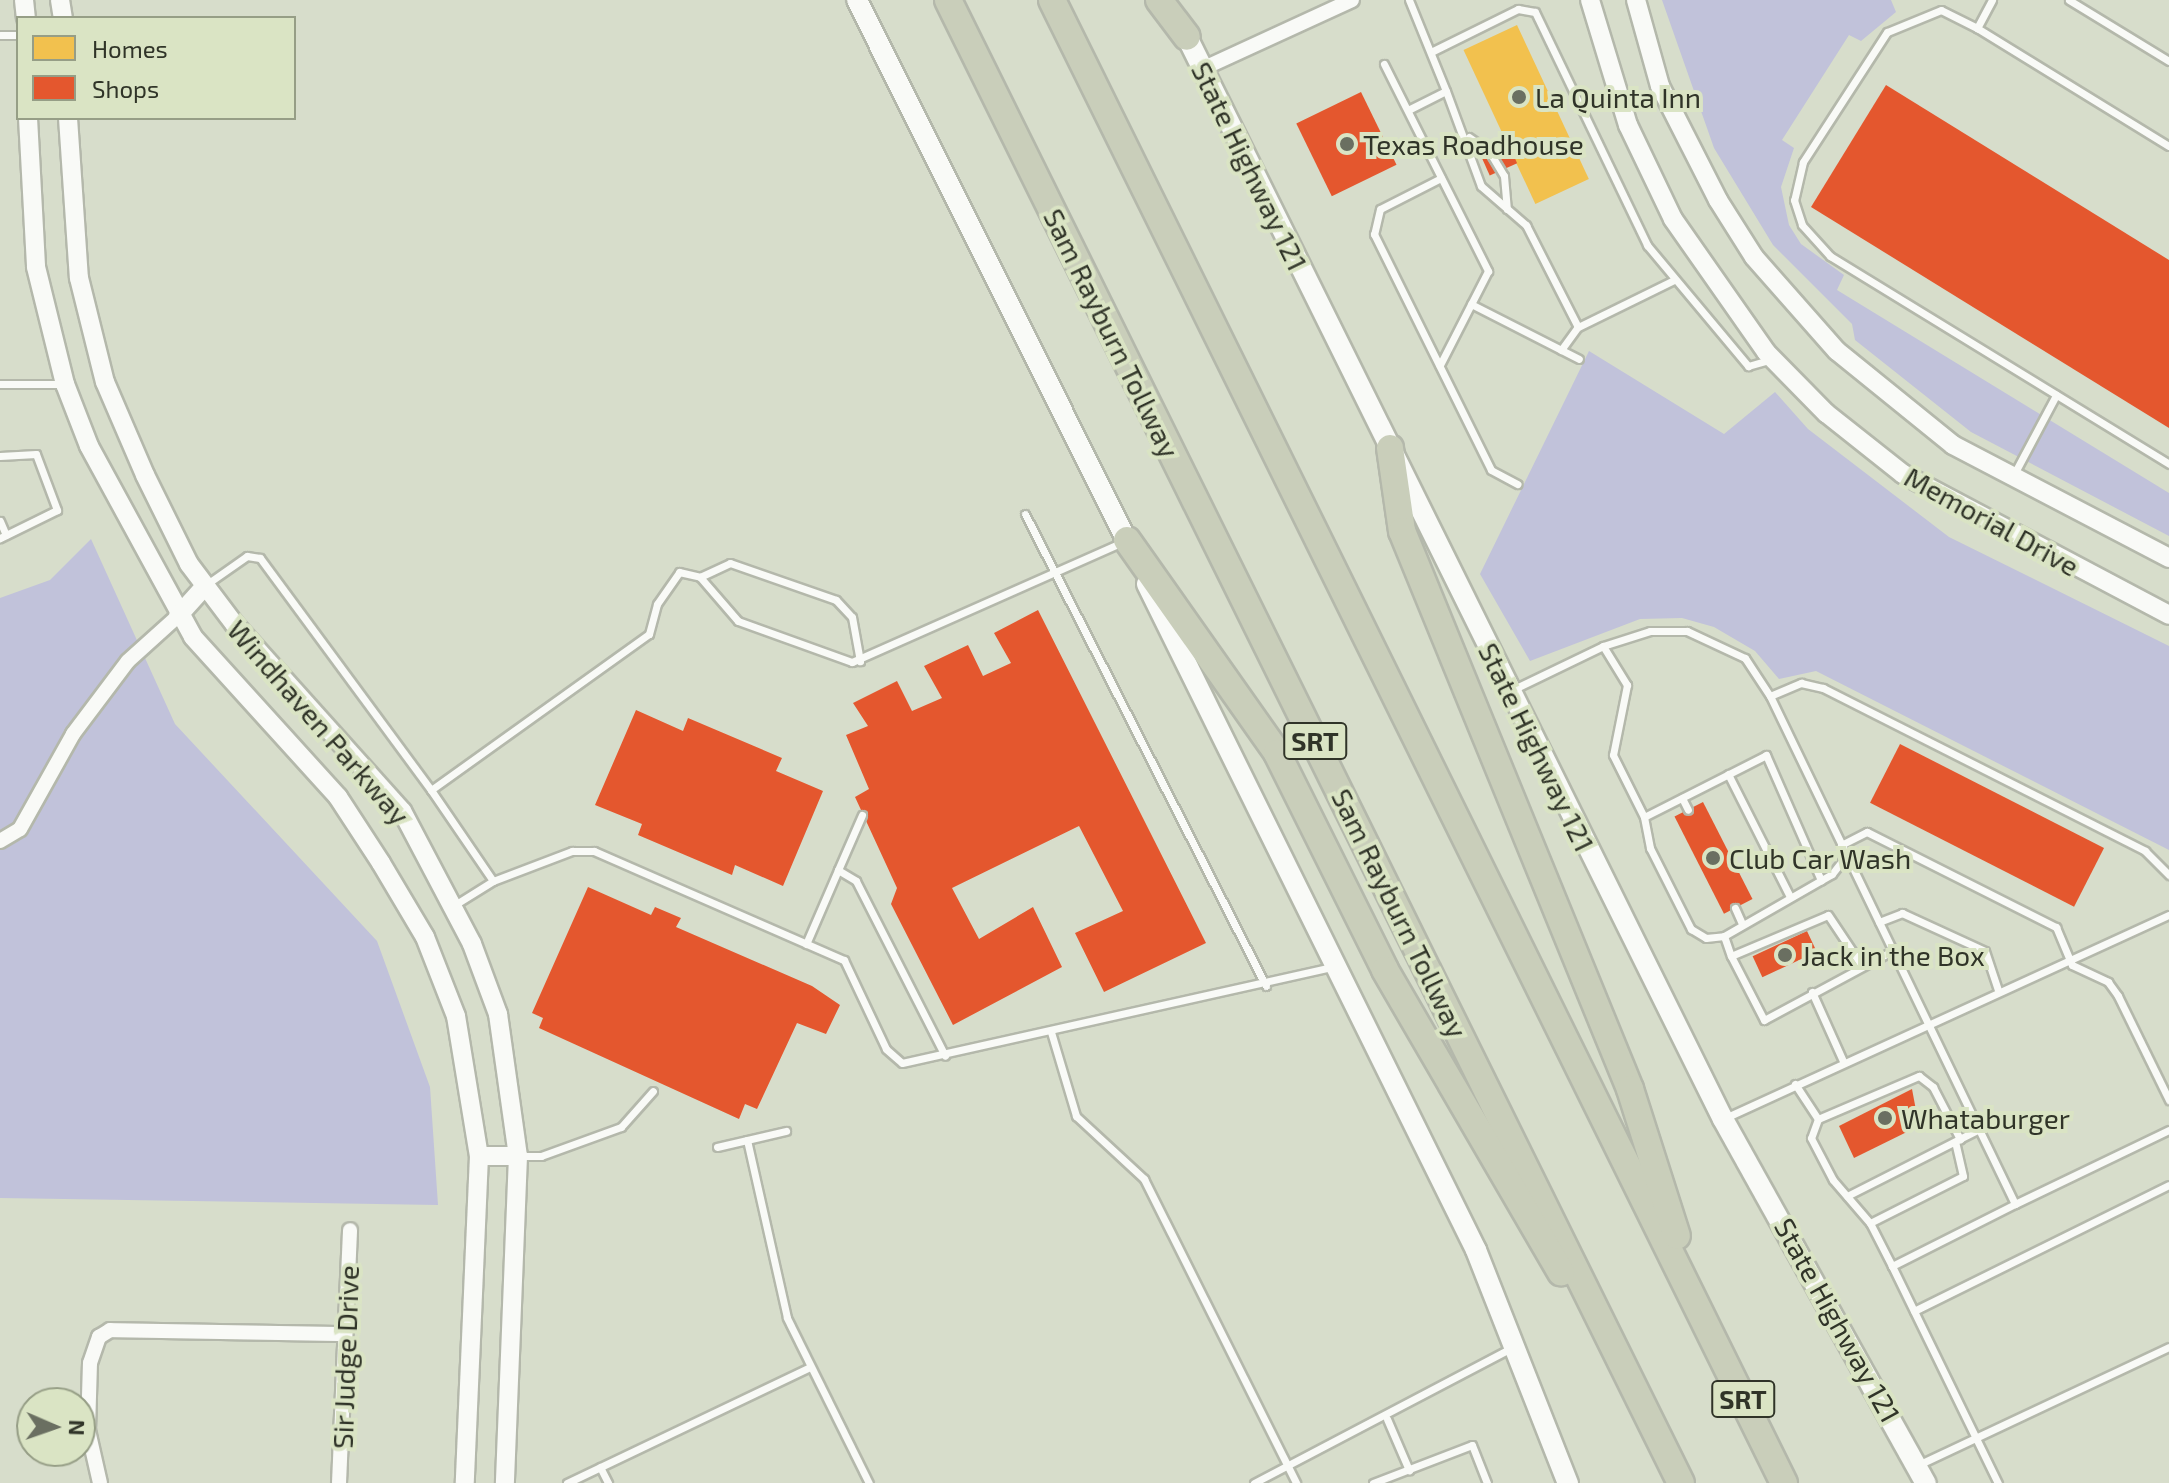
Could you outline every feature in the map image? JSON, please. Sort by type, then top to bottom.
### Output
[{"type":"highway","name":"Sam Rayburn Tollway","points":[[948,0],[1681,1483]]},
{"type":"highway","name":"SRT","points":[[1052,0],[1784,1483]]},
{"type":"highway","points":[[1159,0],[1187,37]]},
{"type":"highway","points":[[1390,448],[1402,531],[1630,1089],[1702,1316]]},
{"type":"highway","points":[[1127,540],[1277,753],[1385,970],[1508,1190],[1627,1373]]},
{"type":"main road","points":[[857,0],[1127,540],[1332,967],[1476,1250],[1568,1483]]},
{"type":"main road","name":"State Highway 121","points":[[1169,0],[1723,1119],[1921,1474]]},
{"type":"street","points":[[1202,69],[1352,0]]},
{"type":"street","name":"Memorial Drive","points":[[1590,0],[1628,125],[1673,219],[1774,359],[1826,413],[1903,474],[2169,615]]},
{"type":"street","name":"Memorial Drive","points":[[1636,0],[1660,86],[1754,257],[1885,395],[2011,478],[2169,558]]},
{"type":"street","name":"Windhaven Parkway","points":[[28,120],[36,267],[65,384],[178,616],[338,797],[425,937],[456,1016],[479,1156],[465,1483]]},
{"type":"street","name":"Windhaven Parkway","points":[[68,120],[79,278],[105,382],[205,586],[402,811],[453,906],[498,1014],[518,1156],[505,1483]]},
{"type":"street","points":[[0,841],[20,829],[73,734],[128,661],[178,616],[205,586]]},
{"type":"street","points":[[479,1156],[518,1156]]},
{"type":"street","name":"Sir Judge Drive","points":[[339,1483],[350,1230]]},
{"type":"street","points":[[100,1483],[88,1430],[90,1363],[99,1337],[126,1326],[345,1334]]},
{"type":"lane","points":[[1409,0],[1433,51],[1446,91],[1469,137],[1481,186],[1526,225],[1578,327]]},
{"type":"lane","points":[[1977,28],[1992,0]]},
{"type":"lane","points":[[2069,0],[2169,61]]},
{"type":"lane","points":[[1433,51],[1518,9],[1535,12],[1620,193],[1674,280],[1748,366],[1774,359]]},
{"type":"lane","points":[[2169,146],[1977,28],[1941,10],[1887,32],[1803,162],[1794,200],[1802,225],[1830,256],[2169,464]]},
{"type":"lane","points":[[1384,64],[1488,271],[1440,365]]},
{"type":"lane","points":[[1408,110],[1446,91]]},
{"type":"lane","points":[[1469,137],[1489,151],[1504,176],[1507,209]]},
{"type":"lane","points":[[1441,178],[1380,209],[1374,234],[1491,470],[1517,484]]},
{"type":"lane","points":[[1561,350],[1578,327],[1674,280]]},
{"type":"lane","points":[[1471,304],[1579,359]]},
{"type":"lane","points":[[0,384],[65,384]]},
{"type":"lane","points":[[2011,478],[2056,395]]},
{"type":"lane","points":[[0,456],[36,454],[57,510],[3,537],[0,521]]},
{"type":"lane","points":[[1025,514],[1052,575],[1266,986]]},
{"type":"lane","points":[[431,790],[649,634],[657,604],[679,572],[700,577],[738,621],[860,661],[1127,540]]},
{"type":"lane","points":[[205,586],[247,556],[260,558],[431,790],[493,881]]},
{"type":"lane","points":[[700,577],[730,563],[836,600],[852,617],[860,661]]},
{"type":"lane","points":[[1510,691],[1603,646],[1650,631],[1702,636],[1745,658],[1770,696],[1924,1021],[2015,1204]]},
{"type":"lane","points":[[1603,646],[1627,685],[1613,755],[1644,817],[1650,848],[1691,929],[1706,938],[1724,936],[1821,880],[1846,856]]},
{"type":"lane","points":[[1770,696],[1801,683],[1823,688],[2145,851],[2169,875]]},
{"type":"lane","points":[[1644,817],[1766,755],[1821,880]]},
{"type":"lane","points":[[1728,774],[1790,897]]},
{"type":"lane","points":[[1682,798],[1688,810]]},
{"type":"lane","points":[[806,944],[862,815]]},
{"type":"lane","points":[[1841,845],[1867,832],[2056,927],[2072,965],[2108,982],[2169,1100]]},
{"type":"lane","points":[[453,906],[493,881],[572,851],[594,851],[844,960],[886,1049],[902,1063],[1266,986],[1332,967]]},
{"type":"lane","points":[[838,870],[856,881],[945,1056]]},
{"type":"lane","points":[[1735,908],[1742,924]]},
{"type":"lane","points":[[1879,922],[1902,913],[1985,951],[1998,990]]},
{"type":"lane","points":[[1731,956],[1828,915],[1862,966]]},
{"type":"lane","points":[[1723,1119],[1924,1021],[1998,990],[2072,965],[2169,915]]},
{"type":"lane","points":[[1724,936],[1764,1020],[1892,951]]},
{"type":"lane","points":[[1812,992],[1843,1061]]},
{"type":"lane","points":[[1051,1032],[1076,1116],[1144,1179],[1296,1483]]},
{"type":"lane","points":[[1870,1223],[1963,1176],[1957,1141],[1933,1087],[1919,1076],[1818,1119],[1811,1138],[1847,1196],[1870,1223],[1998,1483]]},
{"type":"lane","points":[[1795,1084],[1818,1119]]},
{"type":"lane","points":[[518,1156],[541,1156],[621,1127],[653,1091]]},
{"type":"lane","points":[[1847,1196],[1979,1129]]},
{"type":"lane","points":[[1892,1266],[2169,1130]]},
{"type":"lane","points":[[717,1147],[786,1131]]},
{"type":"lane","points":[[747,1140],[787,1318],[869,1483]]},
{"type":"lane","points":[[1914,1311],[2169,1185]]},
{"type":"lane","points":[[1254,1483],[1387,1419],[1515,1346]]},
{"type":"lane","points":[[1921,1474],[1976,1439],[2169,1347]]},
{"type":"lane","points":[[567,1483],[810,1367]]},
{"type":"lane","points":[[1387,1419],[1409,1470]]},
{"type":"lane","points":[[1373,1483],[1472,1445],[1487,1483]]},
{"type":"lane","points":[[600,1467],[608,1483]]},
{"type":"shaded area","points":[[1662,0],[1891,0],[1896,12],[1861,41],[1849,35],[1782,140],[1794,148],[1781,187],[1789,225],[1801,244],[1844,275],[1837,290],[2169,493],[2169,536],[1971,432],[1855,340],[1852,324],[1773,245],[1714,148]]},
{"type":"shaded area","points":[[1589,351],[1724,434],[1775,392],[1808,429],[1949,537],[2169,646],[2169,850],[1816,671],[1779,679],[1755,651],[1714,627],[1682,618],[1640,619],[1530,661],[1480,574]]},
{"type":"shaded area","points":[[91,539],[175,724],[377,941],[430,1087],[438,1205],[0,1198],[0,598],[50,580]]},
{"type":"building: Homes","name":"La Quinta Inn","points":[[1517,25],[1589,179],[1535,204],[1464,50]]},
{"type":"building: Shops","points":[[1886,85],[2169,260],[2169,428],[1811,207]]},
{"type":"building: Shops","name":"Texas Roadhouse","points":[[1361,92],[1397,165],[1332,196],[1296,124]]},
{"type":"building: Shops","points":[[1509,145],[1517,163],[1490,175],[1482,157]]},
{"type":"building: Shops","points":[[1038,610],[1206,943],[1104,992],[1075,933],[1123,911],[1079,826],[952,888],[979,939],[1033,907],[1062,967],[953,1025],[891,904],[897,888],[855,797],[869,789],[846,735],[868,726],[853,703],[897,681],[912,711],[942,698],[924,666],[968,645],[983,676],[1011,663],[994,633]]},
{"type":"building: Shops","points":[[636,710],[683,731],[688,718],[782,758],[776,771],[823,791],[783,886],[735,865],[732,875],[638,835],[642,824],[595,805]]},
{"type":"building: Shops","points":[[1900,744],[2104,848],[2074,907],[1870,803]]},
{"type":"building: Shops","name":"Club Car Wash","points":[[1703,802],[1752,899],[1724,914],[1674,817]]},
{"type":"building: Shops","points":[[588,887],[651,915],[655,907],[681,918],[676,927],[812,986],[840,1005],[826,1034],[797,1023],[757,1109],[745,1104],[739,1119],[539,1028],[543,1018],[532,1013]]},
{"type":"building: Shops","name":"Jack in the Box","points":[[1807,931],[1817,952],[1762,977],[1753,956]]},
{"type":"building: Shops","name":"Whataburger","points":[[1912,1089],[1919,1126],[1854,1158],[1839,1126]]},
{"type":"place","name":"La Quinta Inn","points":[[1519,97]]},
{"type":"place","name":"Texas Roadhouse","points":[[1347,144]]},
{"type":"place","name":"Club Car Wash","points":[[1713,858]]},
{"type":"place","name":"Jack in the Box","points":[[1785,955]]},
{"type":"place","name":"Whataburger","points":[[1885,1118]]}]
